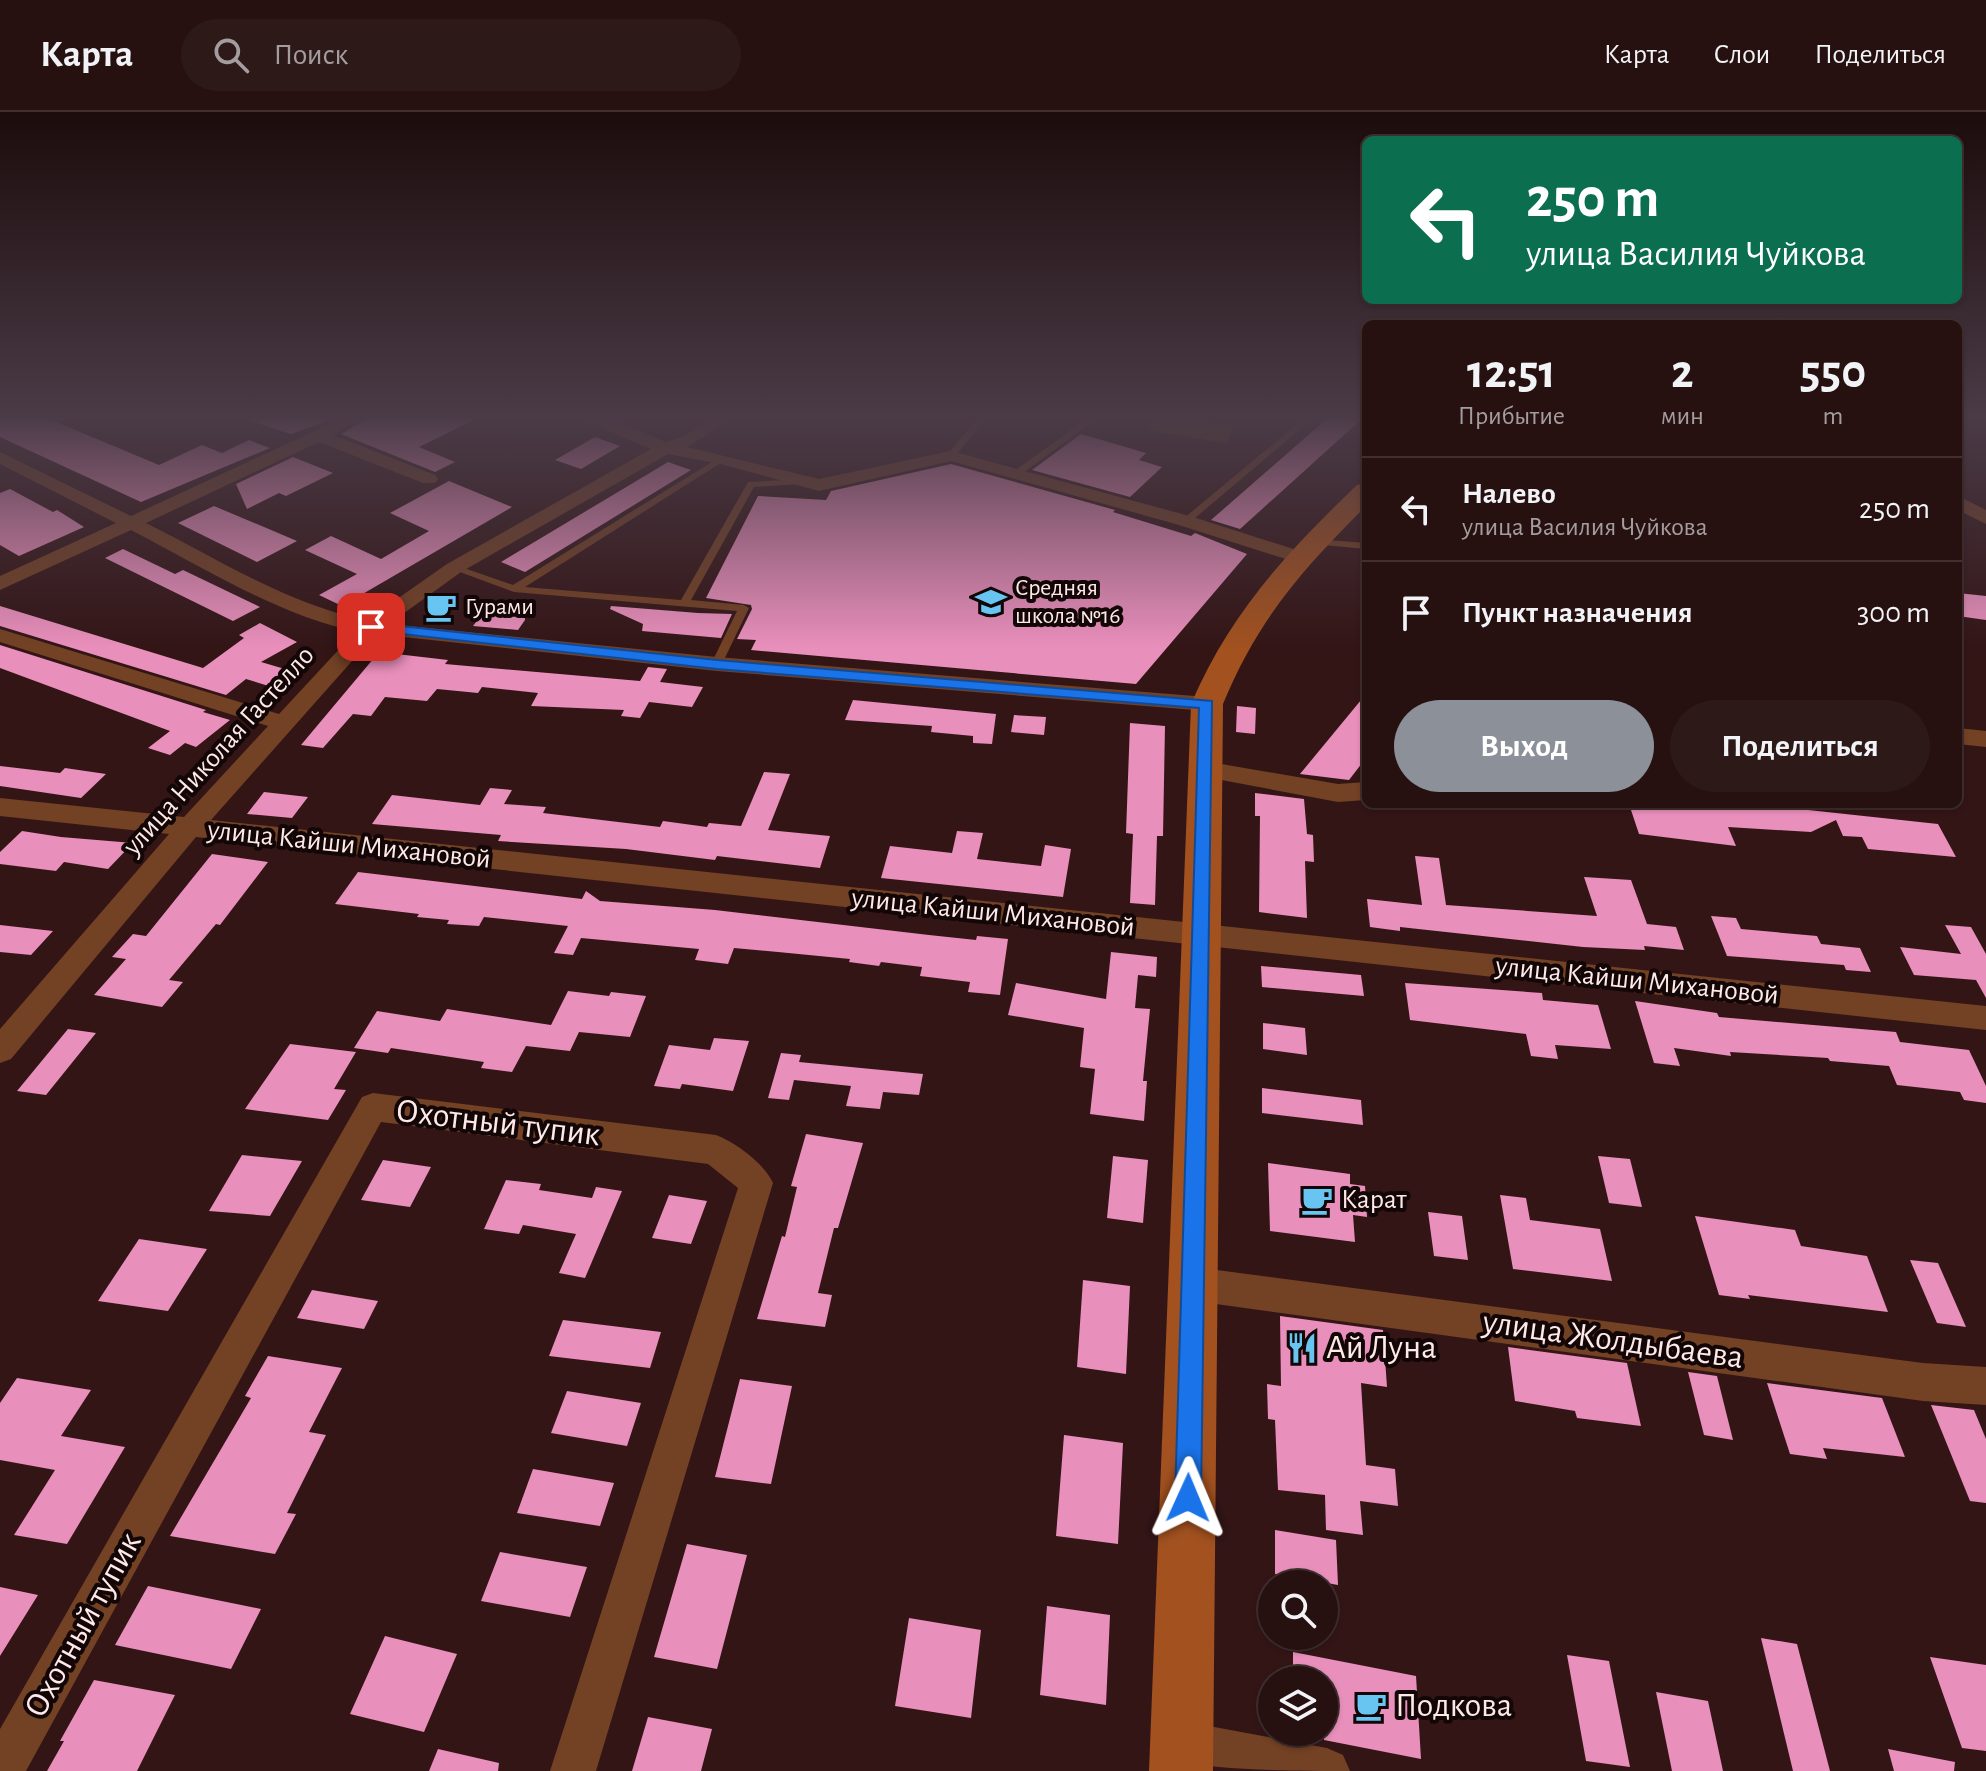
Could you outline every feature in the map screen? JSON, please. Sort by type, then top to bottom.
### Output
[{"type":"main road","points":[[1181,1757],[1204,935],[1207,704],[1222,663],[1269,591],[1362,495]]},
{"type":"street","points":[[70,493],[272,594],[342,622],[717,664],[1207,704]]},
{"type":"street","points":[[0,584],[194,493]]},
{"type":"street","name":"улица Николая Гастелло","points":[[0,1050],[189,828],[371,627],[454,568],[585,493]]},
{"type":"street","points":[[1086,493],[1307,549]]},
{"type":"street","points":[[1962,496],[1986,498]]},
{"type":"street","points":[[1962,504],[1986,518]]},
{"type":"street","points":[[0,635],[282,723]]},
{"type":"street","points":[[1962,736],[1986,739]]},
{"type":"street","points":[[1204,769],[1338,793],[1362,791]]},
{"type":"street","name":"улица Кайши Михановой","points":[[0,807],[1986,1018]]},
{"type":"street","name":"Охотный тупик","points":[[1,1771],[373,1107],[716,1150],[756,1183],[573,1771]]},
{"type":"street","name":"улица Жолдыбаева","points":[[1194,1284],[1907,1380],[1986,1386]]},
{"type":"street","points":[[1181,1757],[1327,1771]]},
{"type":"lane","points":[[514,589],[668,493]]},
{"type":"lane","points":[[684,603],[746,493]]},
{"type":"lane","points":[[1186,521],[1219,493]]},
{"type":"lane","points":[[1307,549],[1362,546]]},
{"type":"lane","points":[[454,568],[514,589],[744,608],[717,664]]},
{"type":"building","points":[[0,493],[18,493],[53,512],[57,510],[84,527],[19,556],[0,545]]},
{"type":"building","points":[[122,493],[161,493],[141,502]]},
{"type":"building","points":[[240,493],[278,493],[247,509]]},
{"type":"building","points":[[426,493],[479,493],[512,507],[342,606],[319,595],[357,574],[305,550],[331,536],[381,559],[429,531],[390,513]]},
{"type":"building","points":[[616,493],[653,493],[525,572],[501,562]]},
{"type":"building","name":"Средняя школа №16","points":[[830,493],[1056,493],[1191,536],[1195,533],[1247,554],[1136,684],[751,650],[756,640],[737,639],[752,609],[751,605],[706,598],[758,496],[826,500]]},
{"type":"building","points":[[1241,493],[1279,493],[1240,529],[1211,520]]},
{"type":"building","points":[[214,506],[297,541],[257,562],[178,523]]},
{"type":"building","points":[[123,549],[175,574],[183,570],[260,607],[233,621],[105,558]]},
{"type":"building","points":[[1962,593],[1986,596],[1986,620],[1962,617]]},
{"type":"building","points":[[0,606],[203,668],[244,638],[239,635],[260,623],[297,642],[261,662],[295,672],[275,688],[246,679],[226,695],[0,626]]},
{"type":"building","points":[[488,606],[525,609],[525,620],[518,630],[473,626]]},
{"type":"building","points":[[611,606],[732,614],[721,638],[642,631],[643,624],[610,609]]},
{"type":"building","points":[[0,645],[230,720],[196,747],[185,743],[170,755],[148,748],[170,731],[0,668]]},
{"type":"building","points":[[379,652],[448,660],[445,664],[640,681],[648,667],[667,669],[660,682],[703,687],[692,707],[649,702],[640,718],[621,716],[624,710],[531,706],[538,693],[482,687],[478,693],[437,689],[427,701],[385,697],[371,716],[353,714],[323,748],[301,745]]},
{"type":"building","points":[[1362,699],[1362,763],[1349,780],[1300,774]]},
{"type":"building","points":[[853,700],[996,714],[992,744],[973,743],[973,736],[931,732],[932,726],[845,720]]},
{"type":"building","points":[[1237,706],[1256,708],[1255,734],[1236,732]]},
{"type":"building","points":[[1014,715],[1046,717],[1044,735],[1011,732]]},
{"type":"building","points":[[1130,723],[1165,726],[1163,836],[1157,836],[1155,905],[1130,903],[1133,834],[1126,833]]},
{"type":"building","points":[[0,766],[60,773],[65,768],[106,774],[81,798],[0,786]]},
{"type":"building","points":[[764,772],[790,774],[768,830],[830,836],[820,868],[717,856],[715,860],[626,849],[498,841],[501,835],[372,824],[392,795],[480,805],[490,788],[512,790],[504,804],[546,807],[543,813],[660,827],[663,821],[707,827],[709,823],[741,826]]},
{"type":"building","points":[[264,792],[308,797],[292,818],[247,814]]},
{"type":"building","points":[[1255,793],[1304,799],[1307,834],[1313,835],[1314,862],[1305,861],[1307,918],[1259,912],[1260,816],[1255,816]]},
{"type":"building","points":[[1630,808],[1790,808],[1938,824],[1956,857],[1868,849],[1862,837],[1843,836],[1836,820],[1811,832],[1728,827],[1736,846],[1639,834]]},
{"type":"building","points":[[22,831],[133,843],[108,869],[64,862],[56,871],[0,864],[0,852]]},
{"type":"building","points":[[957,831],[983,833],[977,859],[1041,866],[1045,845],[1071,849],[1063,897],[881,878],[890,846],[952,853]]},
{"type":"building","points":[[212,854],[268,862],[220,925],[216,924],[169,980],[183,982],[162,1007],[94,995],[126,959],[112,957],[133,934],[146,936]]},
{"type":"building","points":[[1415,856],[1439,858],[1446,905],[1597,916],[1584,877],[1631,880],[1647,924],[1676,927],[1684,950],[1644,946],[1645,950],[1583,947],[1400,927],[1400,931],[1370,927],[1367,899],[1422,905]]},
{"type":"building","points":[[358,872],[582,899],[586,891],[600,901],[715,910],[976,940],[977,936],[1008,939],[1000,995],[968,992],[970,982],[920,976],[922,967],[881,962],[879,966],[849,962],[850,959],[778,952],[734,948],[728,964],[695,960],[699,949],[581,938],[573,955],[554,953],[568,926],[484,917],[479,926],[447,924],[449,920],[417,917],[419,914],[335,904]]},
{"type":"building","points":[[1711,916],[1736,918],[1741,929],[1817,936],[1821,944],[1860,948],[1871,972],[1846,970],[1844,965],[1727,956]]},
{"type":"building","points":[[0,925],[53,931],[31,955],[0,952]]},
{"type":"building","points":[[1945,925],[1971,927],[1986,954],[1986,998],[1976,980],[1914,975],[1900,947],[1961,954]]},
{"type":"building","points":[[1111,952],[1157,957],[1156,977],[1138,975],[1135,1008],[1150,1009],[1143,1081],[1147,1081],[1144,1121],[1090,1114],[1095,1069],[1080,1067],[1084,1028],[1008,1015],[1016,983],[1106,999]]},
{"type":"building","points":[[1261,966],[1361,975],[1364,996],[1262,987]]},
{"type":"building","points":[[1405,983],[1542,993],[1543,1000],[1598,1005],[1611,1049],[1555,1045],[1558,1059],[1531,1056],[1526,1034],[1410,1020]]},
{"type":"building","points":[[568,991],[646,996],[630,1037],[579,1032],[570,1051],[526,1046],[512,1072],[481,1068],[484,1062],[391,1048],[388,1053],[354,1048],[377,1011],[440,1021],[447,1009],[551,1025]]},
{"type":"building","points":[[1635,1001],[1717,1013],[1719,1017],[1896,1032],[1900,1042],[1969,1050],[1986,1086],[1986,1103],[1964,1100],[1960,1092],[1897,1085],[1889,1066],[1830,1061],[1828,1058],[1730,1052],[1731,1056],[1674,1048],[1680,1066],[1654,1063]]},
{"type":"building","points":[[1263,1023],[1305,1028],[1307,1055],[1263,1049]]},
{"type":"building","points":[[68,1029],[96,1033],[46,1095],[17,1091]]},
{"type":"building","points":[[714,1038],[749,1041],[733,1091],[682,1084],[680,1089],[654,1086],[669,1045],[710,1050]]},
{"type":"building","points":[[290,1044],[356,1052],[334,1089],[346,1090],[328,1120],[245,1109]]},
{"type":"building","points":[[781,1053],[801,1055],[799,1062],[923,1074],[919,1095],[883,1092],[880,1109],[846,1106],[851,1086],[794,1080],[789,1100],[768,1098]]},
{"type":"building","points":[[1262,1088],[1361,1100],[1363,1125],[1262,1113]]},
{"type":"building","points":[[806,1134],[863,1143],[838,1228],[834,1228],[818,1293],[832,1295],[825,1327],[757,1319],[782,1236],[785,1237],[797,1187],[791,1186]]},
{"type":"building","points":[[242,1155],[302,1161],[270,1216],[209,1211]]},
{"type":"building","points":[[1113,1156],[1148,1160],[1143,1223],[1107,1218]]},
{"type":"building","points":[[1598,1156],[1630,1159],[1642,1207],[1609,1203]]},
{"type":"building","points":[[383,1160],[431,1167],[410,1207],[361,1200]]},
{"type":"building","name":"Карат","points":[[1268,1163],[1350,1174],[1350,1184],[1365,1186],[1367,1217],[1353,1215],[1355,1242],[1270,1231]]},
{"type":"building","points":[[506,1180],[541,1184],[539,1190],[592,1198],[596,1187],[622,1191],[585,1278],[559,1273],[576,1234],[523,1225],[519,1234],[484,1229]]},
{"type":"building","points":[[669,1195],[707,1201],[691,1244],[652,1238]]},
{"type":"building","points":[[1500,1195],[1526,1198],[1530,1220],[1600,1229],[1612,1281],[1513,1269]]},
{"type":"building","points":[[1428,1212],[1462,1216],[1468,1260],[1434,1256]]},
{"type":"building","points":[[1695,1216],[1795,1230],[1801,1246],[1867,1256],[1888,1312],[1748,1295],[1750,1299],[1719,1295]]},
{"type":"building","points":[[139,1239],[207,1249],[168,1311],[98,1301]]},
{"type":"building","points":[[1910,1260],[1938,1263],[1966,1327],[1937,1323]]},
{"type":"building","points":[[1083,1280],[1130,1286],[1126,1374],[1077,1367]]},
{"type":"building","points":[[312,1290],[378,1301],[364,1329],[297,1318]]},
{"type":"building","points":[[1280,1316],[1383,1330],[1387,1387],[1361,1383],[1366,1465],[1395,1469],[1398,1506],[1360,1501],[1363,1535],[1326,1530],[1325,1495],[1278,1490],[1275,1420],[1268,1419],[1267,1384],[1281,1386]]},
{"type":"building","points":[[563,1320],[661,1332],[650,1368],[549,1356]]},
{"type":"building","points":[[1508,1347],[1627,1363],[1641,1426],[1577,1418],[1575,1411],[1515,1401]]},
{"type":"building","points":[[268,1356],[342,1368],[309,1432],[326,1435],[287,1513],[296,1514],[275,1554],[170,1536],[251,1398],[245,1396]]},
{"type":"building","points":[[1688,1372],[1717,1376],[1733,1440],[1704,1435]]},
{"type":"building","points":[[17,1378],[91,1390],[61,1436],[125,1447],[67,1544],[14,1535],[55,1470],[0,1460],[0,1403]]},
{"type":"building","points":[[740,1379],[792,1386],[771,1484],[715,1477]]},
{"type":"building","points":[[1767,1383],[1882,1398],[1905,1457],[1823,1448],[1827,1459],[1790,1454]]},
{"type":"building","points":[[567,1391],[641,1403],[627,1446],[551,1433]]},
{"type":"building","points":[[1931,1405],[1974,1410],[1986,1439],[1986,1503],[1970,1501]]},
{"type":"building","points":[[1064,1435],[1123,1443],[1118,1544],[1056,1536]]},
{"type":"building","points":[[533,1469],[614,1483],[600,1526],[517,1513]]},
{"type":"building","points":[[1275,1530],[1336,1540],[1337,1570],[1275,1570]]},
{"type":"building","points":[[687,1544],[747,1555],[717,1669],[654,1657]]},
{"type":"building","points":[[500,1552],[587,1567],[570,1617],[481,1601]]},
{"type":"building","points":[[148,1586],[261,1609],[231,1669],[115,1645]]},
{"type":"building","points":[[0,1587],[38,1595],[0,1656]]},
{"type":"building","points":[[1047,1606],[1110,1615],[1106,1705],[1040,1695]]},
{"type":"building","points":[[909,1618],[981,1630],[971,1718],[895,1706]]},
{"type":"building","points":[[385,1636],[457,1654],[424,1732],[350,1714]]},
{"type":"building","points":[[1761,1638],[1797,1644],[1830,1771],[1793,1771]]},
{"type":"building","name":"Подкова","points":[[1293,1652],[1416,1676],[1421,1759],[1338,1743],[1338,1666],[1293,1666]]},
{"type":"building","points":[[1567,1655],[1609,1661],[1630,1767],[1586,1761]]},
{"type":"building","points":[[1930,1657],[1986,1665],[1986,1751],[1962,1748]]},
{"type":"building","points":[[94,1680],[175,1695],[137,1771],[47,1771],[64,1741],[60,1741]]},
{"type":"building","points":[[1656,1692],[1708,1701],[1723,1771],[1672,1771]]},
{"type":"building","points":[[648,1717],[712,1729],[701,1771],[632,1771]]},
{"type":"building","points":[[438,1749],[499,1763],[498,1771],[429,1771]]},
{"type":"building","points":[[1888,1749],[1955,1762],[1954,1771],[1894,1771]]},
{"type":"place","name":"Средняя школа №16","points":[[991,602]]},
{"type":"place","name":"Гурами","points":[[441,607]]},
{"type":"place","name":"Карат","points":[[1317,1200]]},
{"type":"place","name":"Ай Луна","points":[[1302,1348]]},
{"type":"place","name":"Подкова","points":[[1371,1706]]},
{"type":"route","points":[[371,627],[717,664],[1207,704],[1204,935],[1188,1498]]}]
